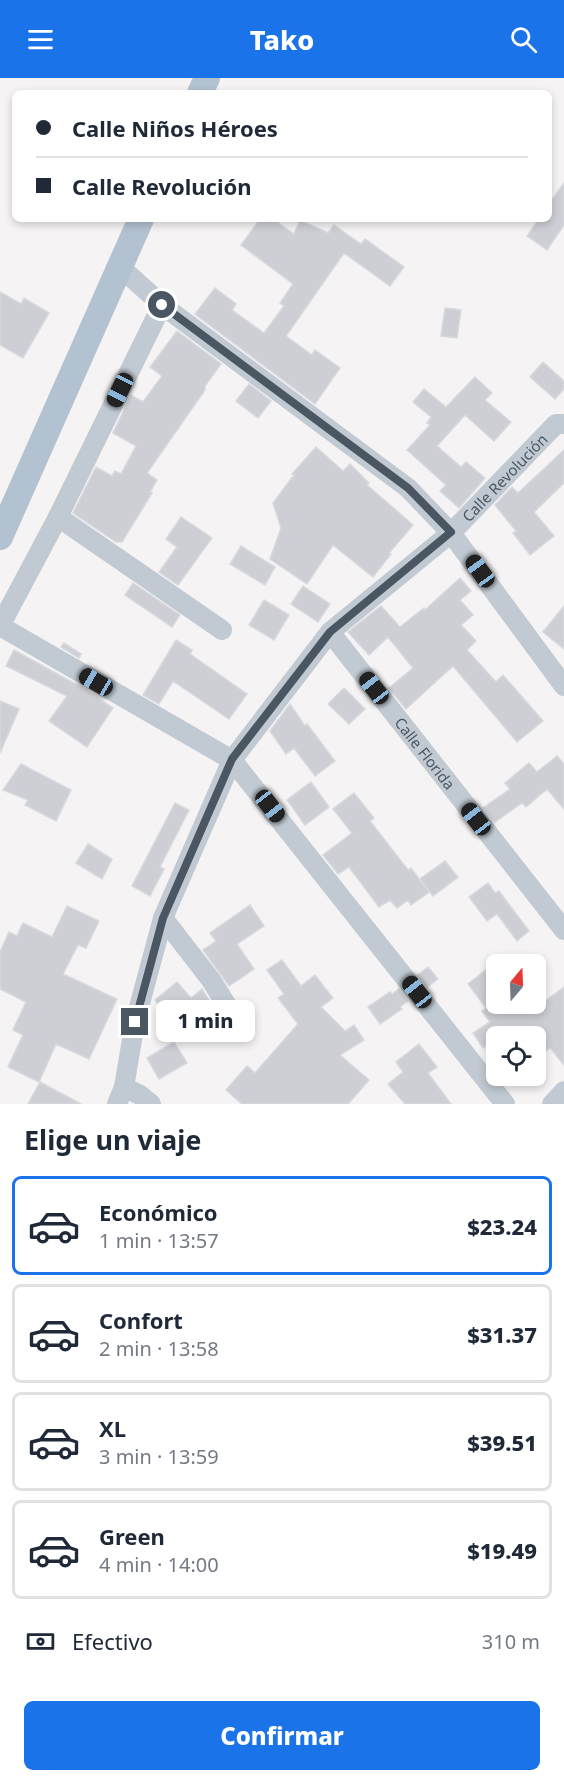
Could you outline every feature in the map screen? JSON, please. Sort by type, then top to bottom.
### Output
[{"type":"main road","points":[[0,537],[140,222]]},
{"type":"street","points":[[119,266],[162,305],[408,488],[451,532],[564,686]]},
{"type":"street","points":[[162,305],[0,626],[232,759],[505,1104]]},
{"type":"street","name":"Calle Revolución","points":[[121,1095],[135,1022],[163,918],[232,759],[330,632],[451,532],[560,424]]},
{"type":"street","points":[[57,517],[222,630]]},
{"type":"street","name":"Calle Florida","points":[[330,632],[564,930]]},
{"type":"street","points":[[163,918],[210,980],[239,1025]]},
{"type":"street","points":[[552,1104],[564,1091]]},
{"type":"street","points":[[121,1095],[140,1095],[151,1104]]},
{"type":"building","points":[[564,183],[564,225],[547,250],[527,236],[537,222],[552,222],[552,200]]},
{"type":"building","points":[[258,222],[277,222],[294,234],[299,222],[304,222],[328,233],[334,225],[361,244],[365,239],[404,267],[390,286],[344,253],[286,336],[312,355],[315,350],[340,368],[315,404],[195,314],[215,288],[236,304],[232,310],[264,333],[284,306],[280,303],[293,284],[241,245]]},
{"type":"building","points":[[0,292],[21,304],[24,298],[49,313],[23,358],[0,345]]},
{"type":"building","points":[[445,308],[461,310],[457,338],[441,336]]},
{"type":"building","points":[[177,331],[221,364],[147,473],[157,480],[150,492],[152,493],[122,542],[116,542],[73,513],[96,467],[112,476],[115,471],[121,474],[136,446],[113,433],[131,395],[143,402],[162,376],[150,367]]},
{"type":"building","points":[[543,362],[564,381],[564,389],[555,399],[530,377]]},
{"type":"building","points":[[475,377],[492,393],[485,400],[511,422],[494,441],[465,415],[437,446],[461,467],[466,462],[485,478],[459,508],[440,491],[446,485],[407,450],[430,425],[427,423],[431,417],[413,402],[424,389],[446,407]]},
{"type":"building","points":[[249,384],[271,401],[258,418],[236,401]]},
{"type":"building","points":[[316,447],[343,471],[350,464],[369,483],[367,485],[413,525],[389,553],[391,554],[373,577],[333,545],[307,584],[270,559],[281,528],[273,503],[294,475],[292,474]]},
{"type":"building","points":[[564,450],[564,483],[534,512],[554,536],[530,555],[513,533],[516,531],[495,505],[512,487],[518,493]]},
{"type":"building","points":[[181,517],[212,538],[178,585],[159,572],[177,547],[166,539]]},
{"type":"building","points":[[241,546],[275,567],[265,585],[230,564]]},
{"type":"building","points":[[460,578],[471,591],[460,600],[473,615],[461,625],[476,641],[467,650],[496,682],[503,675],[543,721],[517,742],[453,666],[406,709],[389,688],[413,668],[388,637],[369,655],[348,632],[381,606],[400,627],[424,608],[425,610]]},
{"type":"building","points":[[133,583],[180,615],[172,627],[125,595]]},
{"type":"building","points":[[303,586],[330,604],[318,622],[291,604]]},
{"type":"building","points":[[264,600],[289,615],[274,640],[249,625]]},
{"type":"building","points":[[564,606],[564,649],[543,632]]},
{"type":"building","points":[[176,640],[192,650],[190,654],[247,694],[229,719],[173,681],[159,704],[143,695]]},
{"type":"building","points":[[64,643],[81,654],[79,658],[61,647]]},
{"type":"building","points":[[14,650],[81,687],[113,708],[87,747],[49,721],[67,696],[6,666]]},
{"type":"building","points":[[344,688],[365,709],[349,724],[328,704]]},
{"type":"building","points":[[0,701],[19,709],[0,753]]},
{"type":"building","points":[[290,704],[305,726],[307,724],[335,761],[315,776],[294,748],[286,754],[270,731]]},
{"type":"building","points":[[557,756],[564,764],[564,809],[547,789],[526,807],[522,803],[495,822],[483,808],[510,789],[505,783],[529,763],[537,772]]},
{"type":"building","points":[[21,764],[71,790],[56,821],[25,805],[28,800],[3,790]]},
{"type":"building","points":[[311,782],[329,807],[305,825],[287,800]]},
{"type":"building","points":[[354,793],[374,818],[370,821],[408,870],[411,868],[429,892],[411,905],[408,900],[397,908],[390,900],[379,907],[349,867],[338,874],[323,855],[352,833],[333,809]]},
{"type":"building","points":[[175,803],[189,810],[160,867],[164,869],[150,896],[132,886]]},
{"type":"building","points":[[88,844],[112,859],[102,879],[76,863]]},
{"type":"building","points":[[445,861],[458,877],[433,896],[420,879]]},
{"type":"building","points":[[488,883],[495,893],[499,891],[529,931],[517,941],[497,914],[487,921],[469,897]]},
{"type":"building","points":[[250,905],[264,926],[237,944],[254,969],[229,986],[203,950],[216,941],[210,933]]},
{"type":"building","points":[[67,906],[99,921],[86,948],[78,945],[63,974],[117,999],[89,1059],[56,1044],[39,1082],[8,1067],[23,1035],[13,1030],[26,1002],[0,989],[0,952],[9,932],[17,936],[23,923],[52,937]]},
{"type":"building","points":[[282,960],[301,986],[315,975],[333,998],[321,1007],[345,1031],[354,1025],[364,1040],[340,1055],[369,1080],[348,1104],[242,1104],[226,1090],[247,1066],[255,1073],[298,1024],[278,998],[284,994],[267,970]]},
{"type":"building","points":[[428,967],[438,979],[427,987],[418,975]]},
{"type":"building","points":[[486,970],[486,1008],[468,984]]},
{"type":"building","points":[[177,982],[191,998],[202,989],[216,1011],[181,1037],[155,1000]]},
{"type":"building","points":[[564,987],[564,1065],[550,1048],[546,1051],[546,1026],[486,1026],[486,1046],[483,1048],[473,1033],[490,1022],[482,1011],[486,1008],[486,1014],[546,1014],[546,1000]]},
{"type":"building","points":[[399,989],[408,1001],[400,1007],[402,1009],[380,1024],[368,1007],[390,992],[392,994]]},
{"type":"building","points":[[174,1042],[187,1063],[159,1079],[147,1058]]},
{"type":"building","points":[[419,1044],[437,1067],[428,1073],[451,1104],[405,1104],[388,1084],[403,1072],[396,1062]]},
{"type":"building","points":[[40,1082],[81,1104],[28,1104]]},
{"type":"route","points":[[135,1022],[163,918],[232,759],[330,632],[451,532],[408,488],[162,305]]}]
